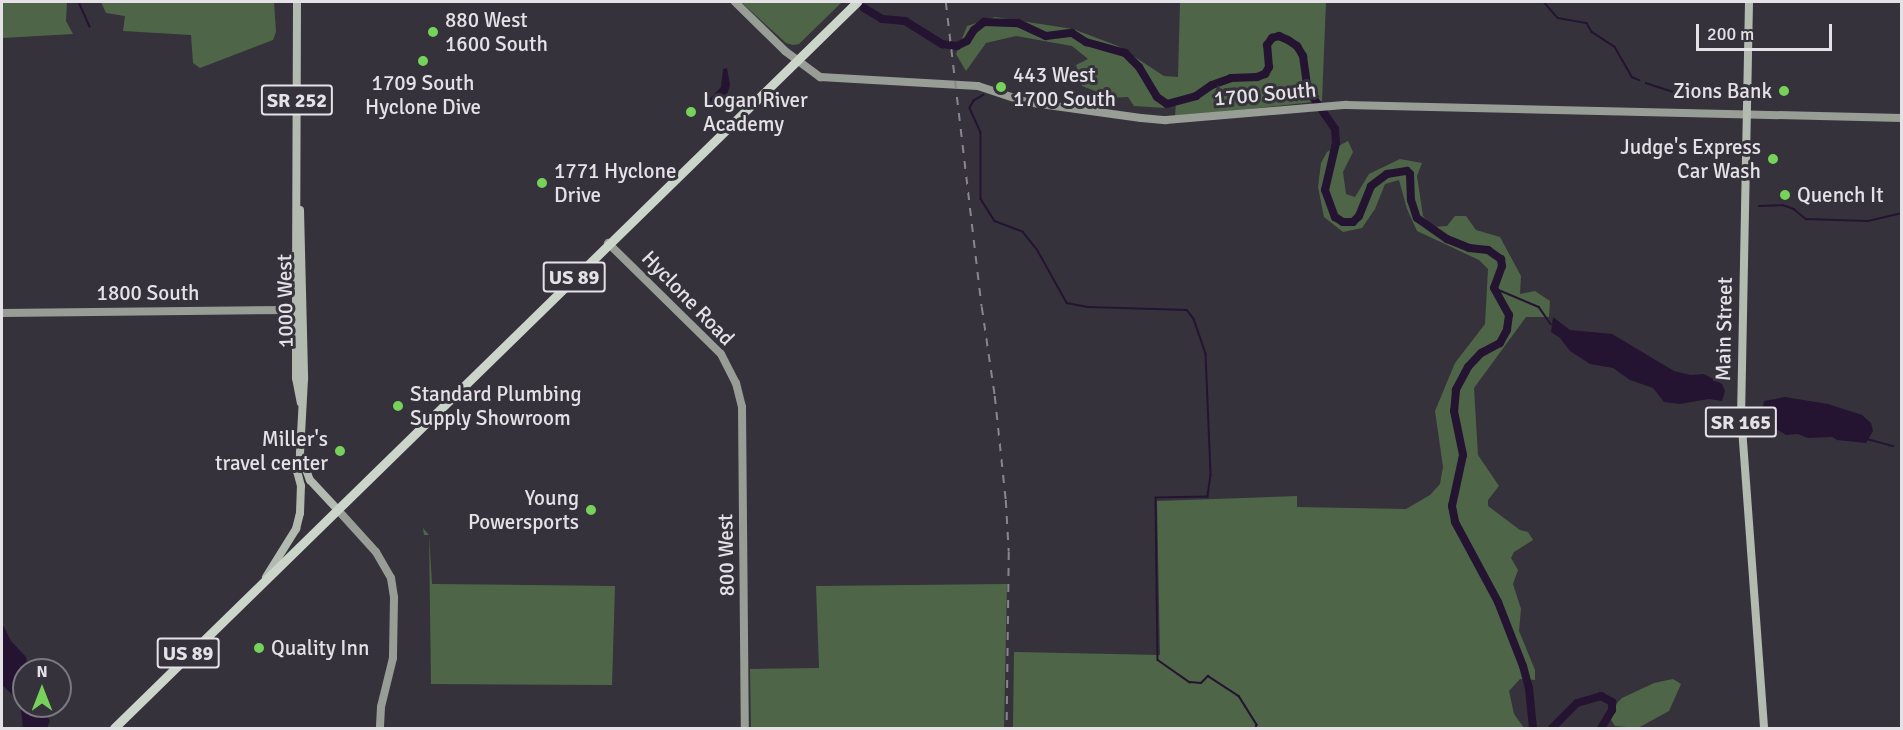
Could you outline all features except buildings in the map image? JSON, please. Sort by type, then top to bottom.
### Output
[{"type":"highway","name":"US 89","points":[[114,729],[265,578],[857,2]]},
{"type":"main road","name":"1000 West","points":[[297,2],[298,198],[296,214],[303,387],[300,453],[310,480],[337,509]]},
{"type":"main road","name":"Main Street","points":[[1749,2],[1745,115],[1741,414],[1764,729]]},
{"type":"main road","name":"1000 West","points":[[298,198],[302,222],[296,378],[301,403]]},
{"type":"main road","points":[[265,578],[296,529],[300,513],[301,486],[297,471],[300,453]]},
{"type":"street","name":"1700 South","points":[[735,2],[752,21],[796,61],[807,70],[829,79],[978,86],[1026,102],[1141,118],[1166,120],[1346,105],[1902,118]]},
{"type":"street","name":"Hyclone Road","points":[[608,243],[721,354],[736,382]]},
{"type":"street","name":"1800 South","points":[[2,312],[299,310]]},
{"type":"street","name":"800 West","points":[[736,382],[742,407],[745,729]]},
{"type":"street","name":"1000 West","points":[[337,509],[376,552],[391,578],[394,598],[393,658],[381,707],[380,729]]},
{"type":"green space","points":[[2,2],[67,2],[66,21],[73,34],[2,38]]},
{"type":"green space","points":[[101,2],[274,2],[276,32],[273,40],[200,68],[193,63],[191,35],[123,31],[125,16],[106,13]]},
{"type":"green space","points":[[741,2],[842,2],[799,44],[793,45],[786,43]]},
{"type":"green space","points":[[1180,2],[1326,2],[1322,101],[1175,117],[1176,102],[1166,108],[1134,106],[1128,97],[1106,98],[1082,86],[1076,65],[1088,59],[1072,46],[1016,36],[986,43],[966,71],[956,54],[967,26],[995,17],[1073,29],[1118,46],[1164,76],[1178,77]]},
{"type":"green space","points":[[1348,141],[1353,152],[1343,172],[1346,194],[1355,197],[1369,174],[1400,159],[1422,163],[1417,176],[1423,216],[1433,227],[1447,226],[1455,216],[1466,216],[1476,230],[1500,237],[1521,276],[1520,294],[1535,291],[1550,301],[1549,317],[1526,317],[1474,388],[1478,455],[1499,486],[1488,500],[1488,506],[1520,530],[1528,532],[1533,540],[1514,552],[1511,558],[1518,570],[1513,584],[1521,609],[1519,631],[1535,670],[1535,680],[1520,679],[1509,691],[1514,714],[1524,728],[1013,728],[1014,652],[1160,655],[1157,501],[1297,496],[1297,507],[1406,509],[1430,495],[1440,484],[1443,467],[1435,411],[1455,363],[1485,324],[1488,269],[1479,260],[1417,231],[1407,209],[1399,180],[1385,184],[1375,209],[1362,228],[1343,232],[1324,217],[1318,187],[1321,163],[1327,152]]},
{"type":"green space","points":[[429,535],[432,584],[615,586],[612,685],[431,684]]},
{"type":"green space","points":[[1007,584],[1004,728],[751,728],[750,669],[819,668],[816,586]]},
{"type":"green space","points":[[1673,679],[1681,684],[1669,711],[1638,728],[1615,726],[1611,720],[1617,703],[1622,698],[1654,683]]},
{"type":"shaded area","points":[[727,68],[730,85],[727,95],[713,110],[707,109],[705,104],[721,87],[723,69]]},
{"type":"shaded area","points":[[1553,317],[1570,330],[1612,334],[1674,371],[1691,375],[1704,374],[1722,384],[1725,391],[1722,401],[1709,399],[1680,404],[1664,402],[1653,388],[1630,380],[1613,368],[1590,364],[1570,351],[1560,338],[1551,332]]},
{"type":"shaded area","points":[[1785,397],[1828,404],[1862,415],[1871,423],[1873,431],[1866,443],[1837,440],[1832,437],[1808,438],[1798,434],[1786,435],[1765,422],[1761,416],[1764,401]]},
{"type":"shaded area","points":[[2,623],[11,641],[26,658],[12,658],[12,694],[2,685]]},
{"type":"shaded area","points":[[22,718],[48,718],[50,721],[47,728],[23,728]]},
{"type":"waterway","points":[[79,2],[90,27]]},
{"type":"waterway","points":[[1544,2],[1558,18],[1587,23],[1592,32],[1615,47],[1632,77],[1639,80]]},
{"type":"waterway","points":[[864,8],[882,19],[905,21],[942,44],[957,46],[967,41],[974,30],[984,22],[1018,23],[1046,36],[1072,33],[1086,42],[1125,53],[1139,67],[1157,97],[1167,104],[1196,96],[1212,85],[1231,78],[1257,77],[1265,74],[1269,67],[1267,45],[1272,38],[1279,36],[1297,46],[1303,56],[1307,83],[1312,96],[1335,129],[1336,143],[1325,190],[1335,217],[1343,222],[1353,222],[1359,216],[1371,186],[1387,174],[1407,171],[1410,174],[1411,200],[1417,218],[1447,239],[1469,248],[1488,250],[1501,259],[1502,266],[1494,288],[1509,315],[1507,330],[1500,343],[1481,353],[1468,367],[1456,390],[1454,411],[1463,455],[1452,506],[1455,522],[1498,602],[1523,666],[1529,688],[1533,728]]},
{"type":"waterway","points":[[1646,83],[1679,94]]},
{"type":"waterway","points":[[984,95],[974,101],[970,108],[981,133],[981,199],[995,221],[1023,232],[1037,249],[1067,303],[1088,307],[1187,310],[1194,319],[1206,354],[1211,475],[1208,497],[1156,498],[1158,660],[1190,682],[1201,683],[1208,676],[1239,696],[1257,725],[1256,728]]},
{"type":"waterway","points":[[1759,206],[1783,205],[1794,209],[1806,219],[1868,221],[1902,213]]},
{"type":"waterway","points":[[1494,288],[1539,307],[1551,324]]},
{"type":"waterway","points":[[1867,439],[1893,446]]},
{"type":"waterway","points":[[1552,728],[1577,703],[1601,696],[1612,702],[1612,710],[1601,728]]},
{"type":"railway","points":[[946,2],[1006,500],[1009,552],[1007,728]]},
{"type":"place","name":"880 West 1600 South","points":[[433,32]]},
{"type":"place","name":"1709 South Hyclone Dive","points":[[423,61]]},
{"type":"place","name":"443 West 1700 South","points":[[1001,87]]},
{"type":"place","name":"Zions Bank","points":[[1784,91]]},
{"type":"place","name":"Logan River Academy","points":[[691,112]]},
{"type":"place","name":"Judge's Express Car Wash","points":[[1773,159]]},
{"type":"place","name":"1771 Hyclone Drive","points":[[542,183]]},
{"type":"place","name":"Quench It","points":[[1785,195]]},
{"type":"place","name":"Standard Plumbing Supply Showroom","points":[[398,406]]},
{"type":"place","name":"Miller's travel center","points":[[340,451]]},
{"type":"place","name":"Young Powersports","points":[[591,510]]},
{"type":"place","name":"Quality Inn","points":[[259,648]]}]
